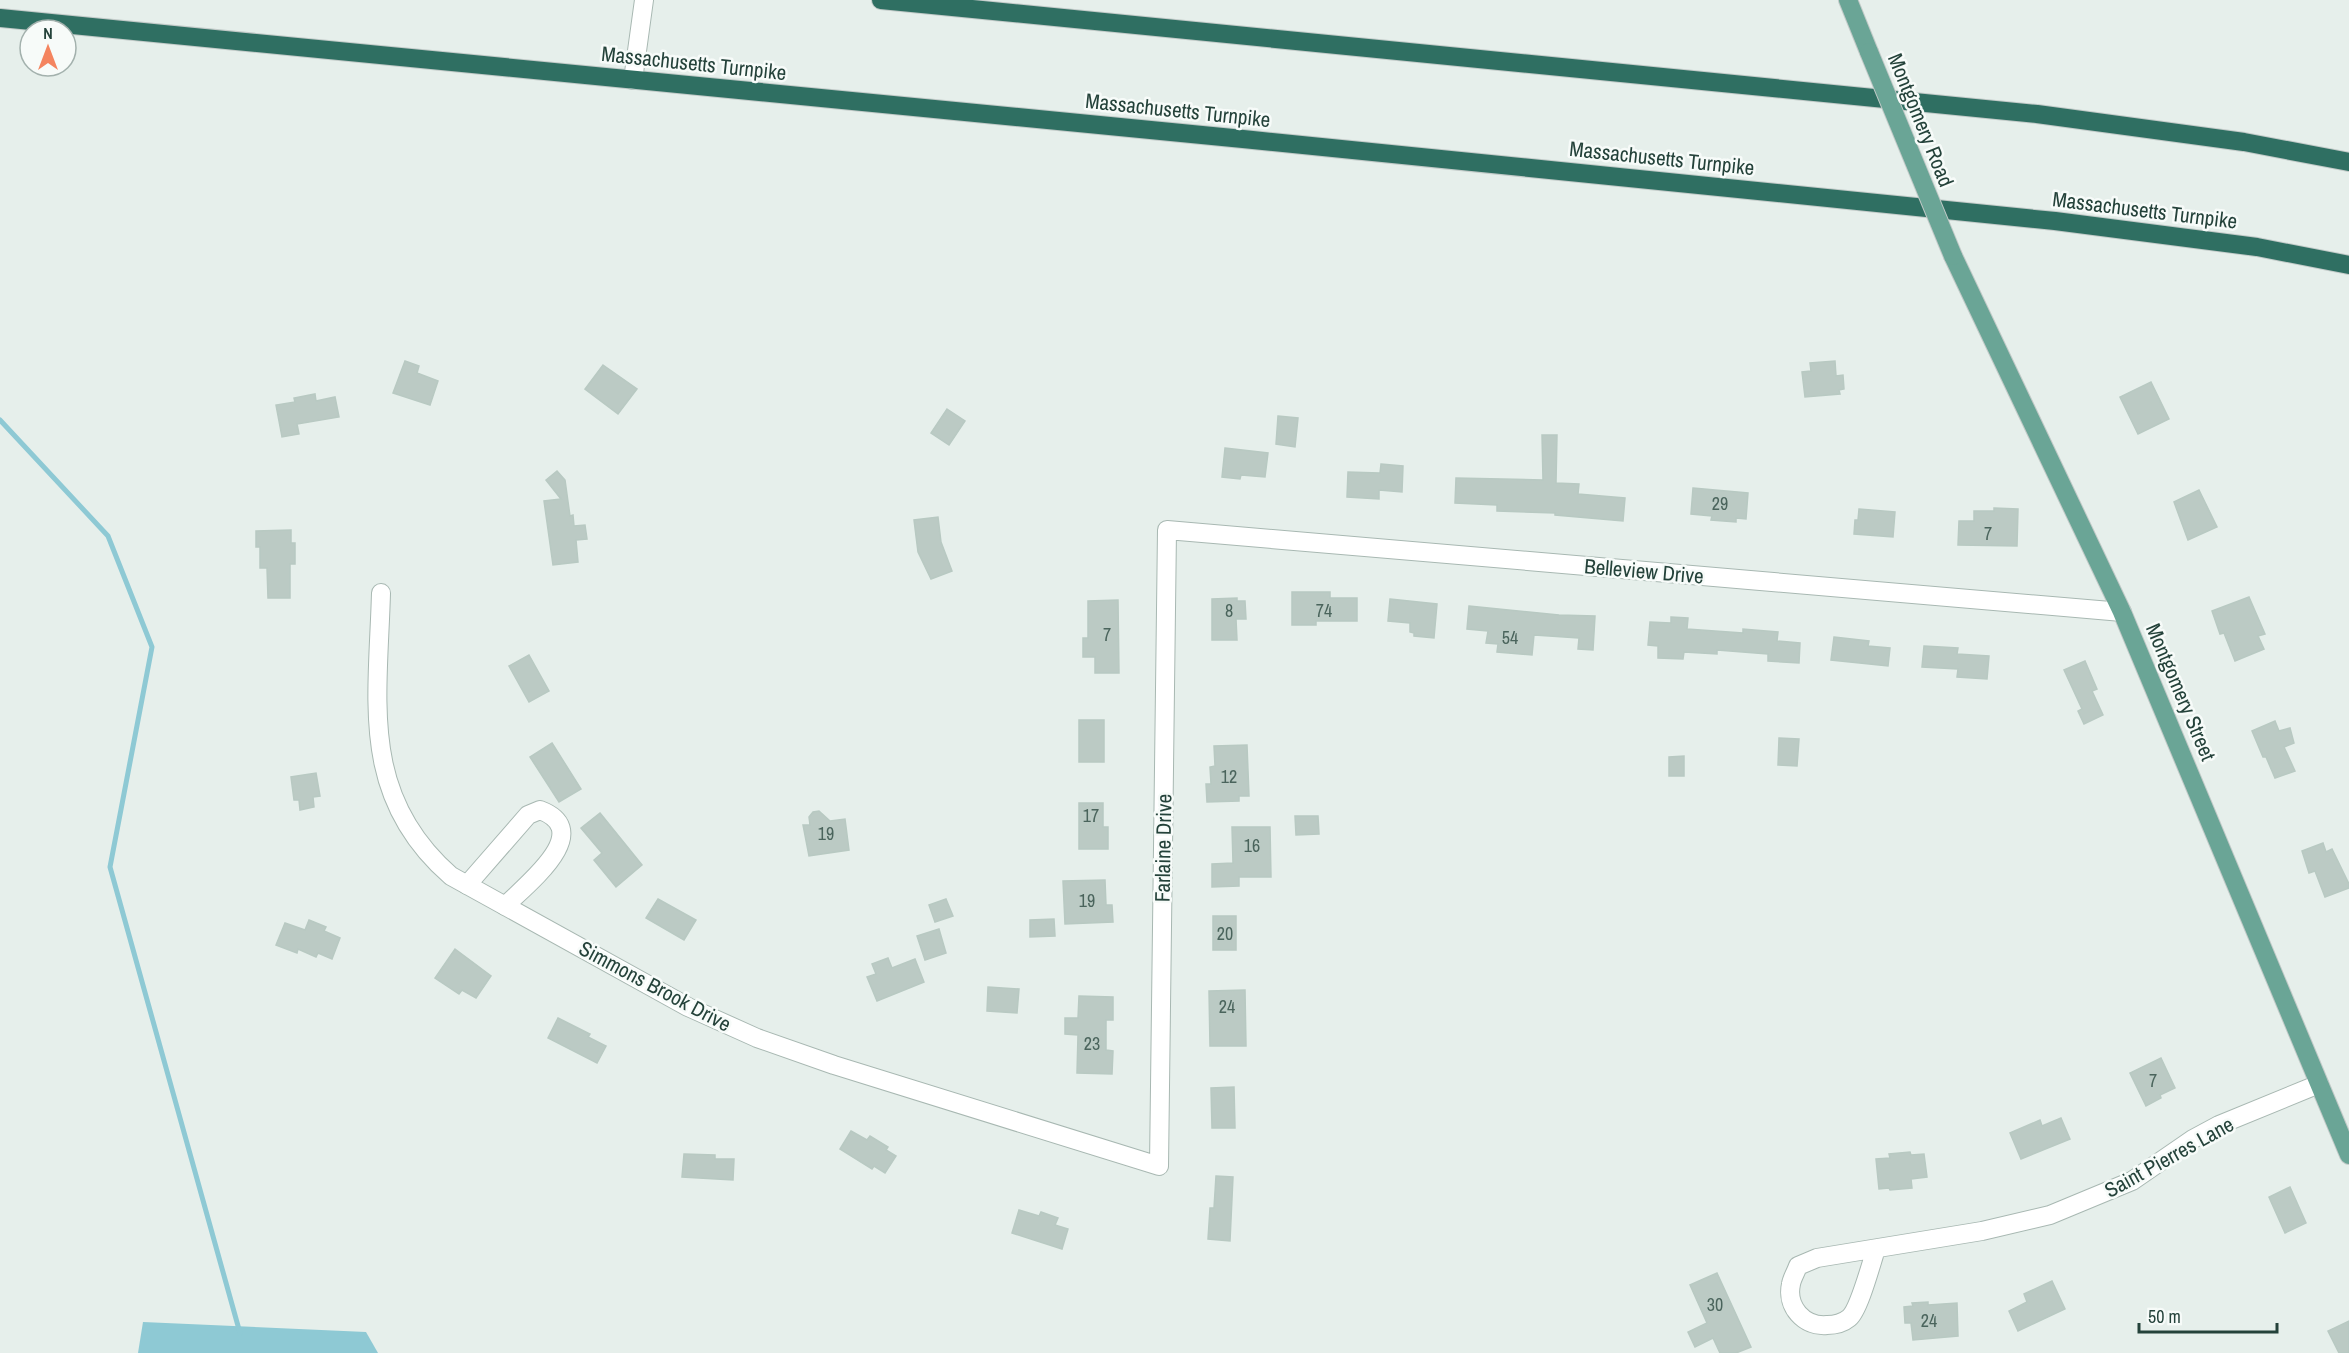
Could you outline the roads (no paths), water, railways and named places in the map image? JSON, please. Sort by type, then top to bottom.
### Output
[{"type":"highway","points":[[881,0],[2037,114],[2244,142],[2349,162]]},
{"type":"highway","name":"Massachusetts Turnpike","points":[[0,18],[2055,220],[2257,247],[2349,265]]},
{"type":"main road","name":"Montgomery Road","points":[[1848,0],[1953,256]]},
{"type":"main road","name":"Montgomery Street","points":[[1953,256],[2122,612],[2349,1155]]},
{"type":"street","points":[[633,80],[644,0]]},
{"type":"street","name":"Belleview Drive","points":[[1167,530],[2122,612]]},
{"type":"street","name":"Farlaine Drive","points":[[1158,1166],[1167,530]]},
{"type":"street","name":"Simmons Brook Drive","points":[[381,593],[377,721],[382,764],[396,802],[421,844],[437,863],[467,885],[688,1007],[757,1038],[834,1065],[1158,1166]]},
{"type":"street","points":[[467,885],[528,815],[540,810],[553,815],[562,827],[562,843],[552,857],[505,906]]},
{"type":"street","name":"Saint Pierres Lane","points":[[1876,1250],[1859,1300],[1849,1318],[1836,1324],[1817,1326],[1804,1321],[1791,1302],[1790,1284],[1798,1266],[1817,1258],[1876,1250],[2019,1224],[2070,1208],[2132,1181],[2207,1131],[2319,1084]]},
{"type":"water","points":[[143,1322],[366,1332],[378,1353],[138,1353]]},
{"type":"waterway","points":[[0,420],[108,536],[152,647],[110,867],[240,1333]]}]
